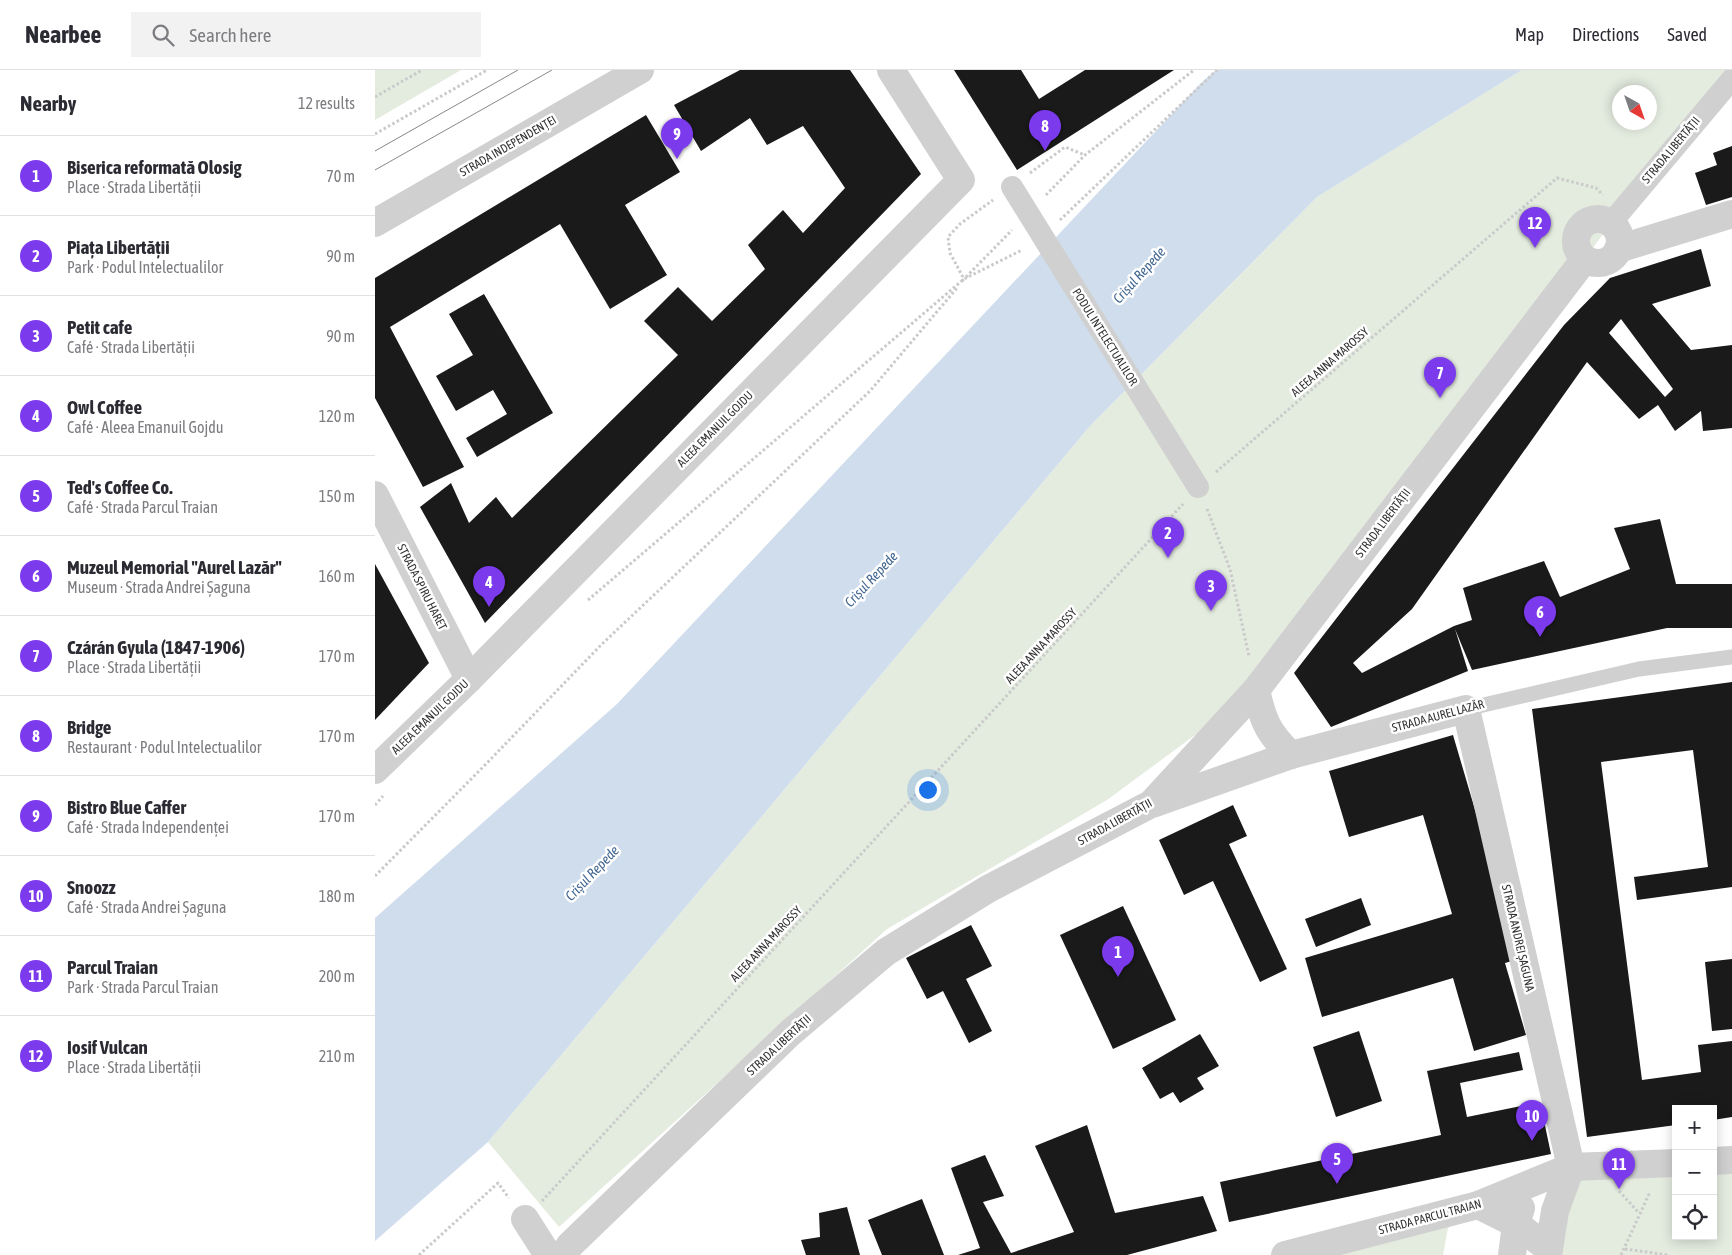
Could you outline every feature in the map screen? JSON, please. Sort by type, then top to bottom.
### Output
[{"type":"street","name":"STRADA INDEPENDENȚEI","points":[[375,223],[640,70]]},
{"type":"street","name":"ALEEA EMANUIL GOJDU","points":[[382,780],[469,679],[961,180],[891,70]]},
{"type":"street","name":"STRADA LIBERTĂȚII","points":[[1615,217],[1732,79]]},
{"type":"street","name":"PODUL INTELECTUALILOR","points":[[1011,187],[1198,487]]},
{"type":"street","points":[[1618,249],[1732,214]]},
{"type":"street","points":[[1615,217],[1620,237],[1618,249],[1613,258],[1607,262],[1591,263],[1584,260],[1579,254],[1576,247],[1577,232],[1581,226],[1594,219],[1615,217]]},
{"type":"street","name":"STRADA LIBERTĂȚII","points":[[563,1255],[570,1245],[790,1033],[886,952],[988,889],[1151,804],[1256,690],[1584,260]]},
{"type":"street","name":"STRADA SPIRU HARET","points":[[375,495],[469,679]]},
{"type":"street","points":[[1256,690],[1261,713],[1268,728],[1277,742],[1291,755]]},
{"type":"street","name":"STRADA AUREL LAZĂR","points":[[1151,804],[1291,755],[1466,708]]},
{"type":"street","name":"STRADA ANDREI ȘAGUNA","points":[[1466,708],[1571,1168]]},
{"type":"street","points":[[1717,1161],[1732,1160]]},
{"type":"street","name":"STRADA PARCUL TRAIAN","points":[[1285,1255],[1478,1205],[1571,1168],[1672,1162]]},
{"type":"street","points":[[1549,1252],[1555,1211],[1571,1168]]},
{"type":"street","points":[[1512,1255],[1516,1224],[1530,1183]]},
{"type":"street","points":[[1478,1205],[1516,1224],[1549,1252]]},
{"type":"street","points":[[525,1219],[548,1255]]},
{"type":"lane","name":"STRADA AUREL LAZĂR","points":[[1466,708],[1639,669],[1732,657]]},
{"type":"path","points":[[375,97],[422,70]]},
{"type":"path","points":[[375,134],[487,70]]},
{"type":"path","points":[[1044,196],[1085,155],[1194,70]]},
{"type":"path","points":[[1056,224],[1217,70]]},
{"type":"path","points":[[964,280],[950,253],[948,237],[960,224],[1065,147],[1085,155]]},
{"type":"path","name":"ALEEA ANNA MAROSSY","points":[[525,1219],[1198,487],[1557,178],[1596,188],[1615,217]]},
{"type":"path","points":[[375,876],[602,644],[870,391],[964,280],[1017,224]]},
{"type":"path","points":[[585,603],[964,280],[1026,248]]},
{"type":"path","points":[[1198,487],[1230,569],[1256,690]]},
{"type":"path","points":[[375,805],[382,780]]},
{"type":"path","points":[[419,1255],[498,1184],[525,1219]]},
{"type":"path","points":[[1621,1255],[1651,1190]]},
{"type":"path","points":[[1625,1249],[1668,1255]]},
{"type":"shaded area","points":[[375,70],[461,70],[375,120]]},
{"type":"shaded area","points":[[1522,70],[1732,70],[1611,223],[1256,690],[1107,800],[887,929],[559,1227],[488,1142],[1090,426],[1317,197]]},
{"type":"shaded area","points":[[1732,1160],[1732,1255],[1548,1255],[1571,1167],[1672,1163],[1672,1240],[1717,1240],[1717,1161]]},
{"type":"shaded area","points":[[1478,1205],[1448,1228],[1443,1255],[1285,1255]]},
{"type":"water","name":"Crișul Repede","points":[[1216,70],[1522,70],[1317,197],[1090,426],[488,1142],[375,1241],[375,918],[617,704],[1201,83]]},
{"type":"building","points":[[740,70],[850,70],[921,174],[485,623],[420,507],[451,483],[469,523],[496,497],[512,518],[678,355],[644,321],[678,287],[712,321],[765,269],[748,245],[783,210],[803,233],[845,188],[803,126],[767,145],[750,118],[701,151],[674,105]]},
{"type":"building","points":[[954,70],[1021,70],[1039,99],[1085,70],[1174,70],[1017,170]]},
{"type":"building","points":[[646,115],[680,172],[625,205],[667,275],[610,309],[560,224],[390,327],[464,467],[423,487],[375,398],[375,278]]},
{"type":"building","points":[[1732,146],[1732,197],[1706,205],[1695,173],[1717,165],[1713,153]]},
{"type":"building","points":[[1701,249],[1711,286],[1652,304],[1691,350],[1732,345],[1732,428],[1703,431],[1701,411],[1675,431],[1658,405],[1639,419],[1587,362],[1412,609],[1353,663],[1362,673],[1454,626],[1472,620],[1463,588],[1544,561],[1560,597],[1630,569],[1614,528],[1660,519],[1676,584],[1732,584],[1732,628],[1667,628],[1472,670],[1455,629],[1468,671],[1331,727],[1294,673],[1564,325],[1610,278]],"holes":[[[1621,319],[1673,389],[1665,397],[1609,333]]]},
{"type":"building","points":[[484,294],[553,413],[477,457],[466,438],[507,414],[493,390],[456,411],[436,376],[473,355],[449,314]]},
{"type":"building","points":[[375,564],[429,663],[375,720]]},
{"type":"building","points":[[1732,682],[1732,887],[1637,900],[1634,877],[1708,867],[1693,750],[1601,762],[1642,1080],[1701,1072],[1698,1045],[1732,1041],[1732,1117],[1717,1119],[1717,1105],[1672,1105],[1672,1126],[1587,1137],[1532,709]]},
{"type":"building","points":[[1453,735],[1519,959],[1505,963],[1526,1035],[1474,1051],[1453,978],[1322,1017],[1305,958],[1452,914],[1423,815],[1349,837],[1329,771]]},
{"type":"building","points":[[1233,805],[1247,836],[1229,844],[1287,969],[1260,982],[1213,881],[1184,895],[1159,840]]},
{"type":"building","points":[[1361,898],[1371,925],[1316,947],[1305,919]]},
{"type":"building","points":[[1123,906],[1176,1020],[1113,1049],[1060,935]]},
{"type":"building","points":[[971,925],[992,966],[966,979],[992,1031],[969,1043],[943,991],[927,999],[906,958]]},
{"type":"building","points":[[1732,959],[1732,1029],[1712,1031],[1705,962]]},
{"type":"building","points":[[1359,1031],[1382,1101],[1336,1117],[1313,1047]]},
{"type":"building","points":[[1200,1034],[1219,1066],[1197,1078],[1204,1089],[1180,1103],[1173,1092],[1160,1099],[1142,1068]]},
{"type":"building","points":[[1519,1052],[1523,1070],[1460,1083],[1467,1117],[1540,1102],[1551,1154],[1229,1222],[1220,1182],[1441,1135],[1427,1071]]},
{"type":"building","points":[[1087,1125],[1115,1213],[1203,1196],[1217,1231],[1127,1255],[958,1255],[980,1248],[951,1168],[985,1155],[1004,1196],[983,1202],[1011,1253],[1074,1232],[1035,1146]]},
{"type":"building","points":[[922,1199],[944,1255],[882,1255],[868,1220]]},
{"type":"building","points":[[847,1207],[860,1255],[806,1255],[801,1240],[820,1237],[819,1213]]},
{"type":"tram line","points":[[375,151],[518,70]]},
{"type":"tram line","points":[[375,170],[552,70]]},
{"type":"place","name":"Bridge","points":[[1045,151]]},
{"type":"place","name":"Bistro Blue Caffer","points":[[677,159]]},
{"type":"place","name":"Iosif Vulcan","points":[[1535,248]]},
{"type":"place","name":"Czárán Gyula (1847-1906)","points":[[1440,398]]},
{"type":"place","name":"Piața Libertății","points":[[1168,558]]},
{"type":"place","name":"Owl Coffee","points":[[489,607]]},
{"type":"place","name":"Petit cafe","points":[[1211,611]]},
{"type":"place","name":"Muzeul Memorial \"Aurel Lazăr\"","points":[[1540,637]]},
{"type":"place","name":"Biserica reformată Olosig","points":[[1118,977]]},
{"type":"place","name":"Snoozz","points":[[1532,1141]]},
{"type":"place","name":"Ted's Coffee Co.","points":[[1337,1184]]},
{"type":"place","name":"Parcul Traian","points":[[1619,1189]]}]
